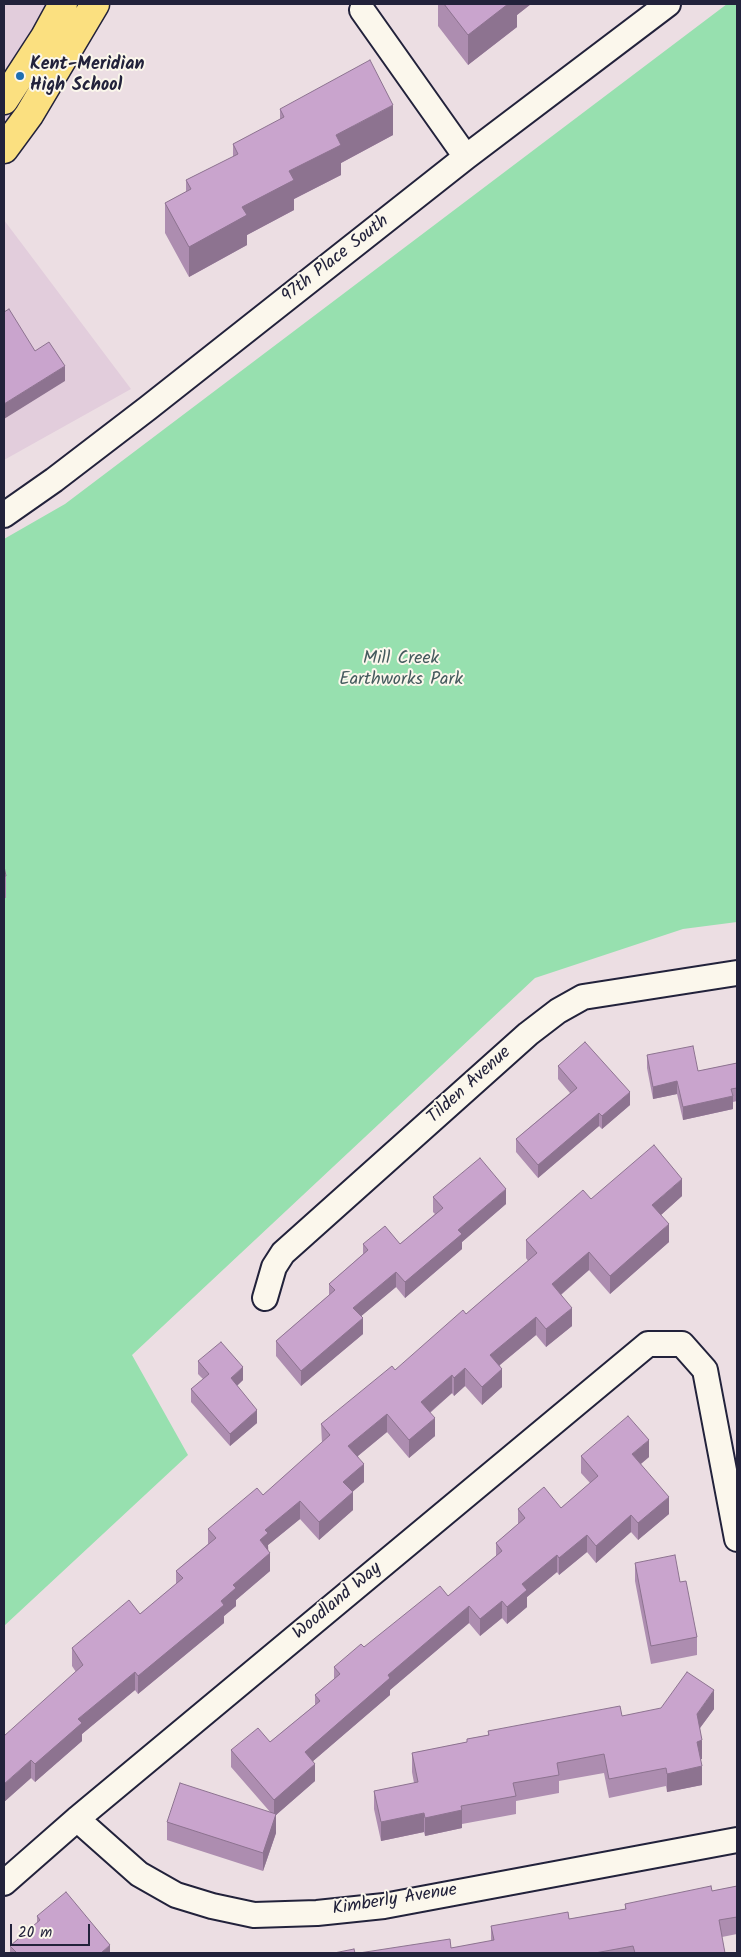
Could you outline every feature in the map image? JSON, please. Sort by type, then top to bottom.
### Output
[{"type":"main road","points":[[4,99],[45,37],[63,4]]},
{"type":"main road","points":[[4,150],[29,115],[96,4]]},
{"type":"street","name":"97th Place South","points":[[4,515],[54,480],[140,414],[466,158],[668,4]]},
{"type":"street","points":[[362,10],[466,158]]},
{"type":"street","name":"Tilden Avenue","points":[[265,1298],[274,1268],[283,1253],[528,1034],[558,1011],[583,997],[737,973]]},
{"type":"street","name":"Woodland Way","points":[[4,1884],[78,1819],[648,1344],[682,1344],[705,1370],[737,1539]]},
{"type":"street","name":"Kimberly Avenue","points":[[78,1819],[139,1874],[176,1895],[212,1906],[254,1915],[317,1913],[384,1906],[737,1840]]},
{"type":"shaded area","name":"Kent-Meridian High School","points":[[4,4],[80,4],[19,107],[4,128]]},
{"type":"shaded area","points":[[4,220],[131,389],[4,460]]},
{"type":"green space","name":"Mill Creek Earthworks Park","points":[[727,4],[737,4],[737,922],[683,929],[535,978],[132,1355],[188,1455],[4,1626],[4,539],[65,504]]},
{"type":"building","points":[[444,4],[508,4],[468,35]]},
{"type":"building","points":[[370,60],[393,105],[336,135],[341,145],[289,171],[294,180],[242,207],[247,215],[189,247],[165,203],[191,189],[186,180],[238,154],[233,144],[284,117],[280,109]]},
{"type":"building","points":[[9,309],[35,351],[49,342],[65,366],[4,404],[4,312]]},
{"type":"building","points":[[585,1042],[630,1092],[602,1116],[599,1113],[538,1165],[516,1139],[577,1088],[558,1066]]},
{"type":"building","points":[[693,1046],[698,1071],[737,1063],[737,1088],[731,1089],[733,1096],[683,1107],[677,1081],[653,1087],[647,1055]]},
{"type":"building","points":[[654,1145],[682,1179],[652,1205],[669,1224],[610,1276],[589,1252],[552,1284],[572,1308],[546,1329],[536,1317],[490,1355],[502,1369],[482,1387],[465,1368],[454,1378],[452,1375],[421,1402],[435,1418],[409,1440],[387,1414],[348,1446],[364,1464],[343,1482],[353,1492],[319,1522],[300,1501],[265,1530],[268,1533],[260,1540],[270,1553],[233,1585],[236,1588],[221,1601],[224,1605],[138,1676],[135,1672],[78,1719],[82,1723],[35,1764],[31,1760],[4,1784],[4,1736],[83,1665],[72,1648],[129,1600],[140,1614],[183,1578],[176,1571],[216,1538],[208,1529],[257,1488],[263,1495],[330,1435],[321,1424],[392,1366],[395,1370],[463,1310],[466,1314],[537,1253],[526,1240],[583,1190],[591,1199]]},
{"type":"building","points":[[480,1158],[506,1189],[458,1230],[462,1234],[405,1282],[396,1272],[353,1308],[363,1318],[301,1371],[276,1341],[335,1290],[329,1284],[368,1250],[363,1244],[385,1226],[400,1244],[443,1208],[433,1197]]},
{"type":"building","points":[[221,1342],[243,1367],[231,1378],[257,1410],[230,1434],[191,1389],[209,1374],[198,1361]]},
{"type":"building","points":[[628,1416],[649,1440],[632,1454],[669,1497],[638,1523],[631,1515],[596,1546],[587,1535],[559,1558],[557,1555],[522,1584],[527,1590],[507,1607],[502,1601],[480,1619],[469,1606],[388,1675],[390,1678],[305,1752],[315,1764],[274,1800],[231,1750],[258,1728],[270,1742],[320,1701],[315,1695],[340,1674],[334,1667],[361,1644],[364,1647],[440,1586],[448,1596],[502,1551],[496,1543],[525,1518],[518,1509],[544,1487],[561,1508],[598,1476],[581,1456]]},
{"type":"building","points":[[675,1555],[680,1582],[686,1581],[697,1637],[651,1646],[635,1563]]},
{"type":"building","points":[[687,1672],[714,1690],[697,1714],[702,1740],[697,1742],[702,1766],[667,1774],[666,1768],[609,1779],[604,1754],[557,1763],[559,1775],[513,1783],[516,1796],[461,1806],[462,1810],[425,1818],[424,1813],[381,1822],[374,1791],[418,1782],[412,1753],[467,1742],[467,1739],[489,1735],[488,1731],[620,1706],[622,1716],[661,1708]]},
{"type":"building","points":[[180,1783],[276,1814],[263,1853],[167,1822]]},
{"type":"building","points":[[711,1886],[712,1891],[737,1886],[737,1917],[719,1920],[725,1953],[635,1953],[633,1946],[595,1953],[359,1953],[450,1939],[451,1948],[494,1940],[491,1926],[568,1912],[569,1919],[626,1909],[625,1904]]},
{"type":"building","points":[[66,1892],[110,1945],[101,1953],[17,1953],[10,1946],[40,1920],[37,1916]]},
{"type":"building","points":[[354,1949],[355,1953],[334,1953]]},
{"type":"place","name":"Kent-Meridian High School","points":[[20,76]]}]
